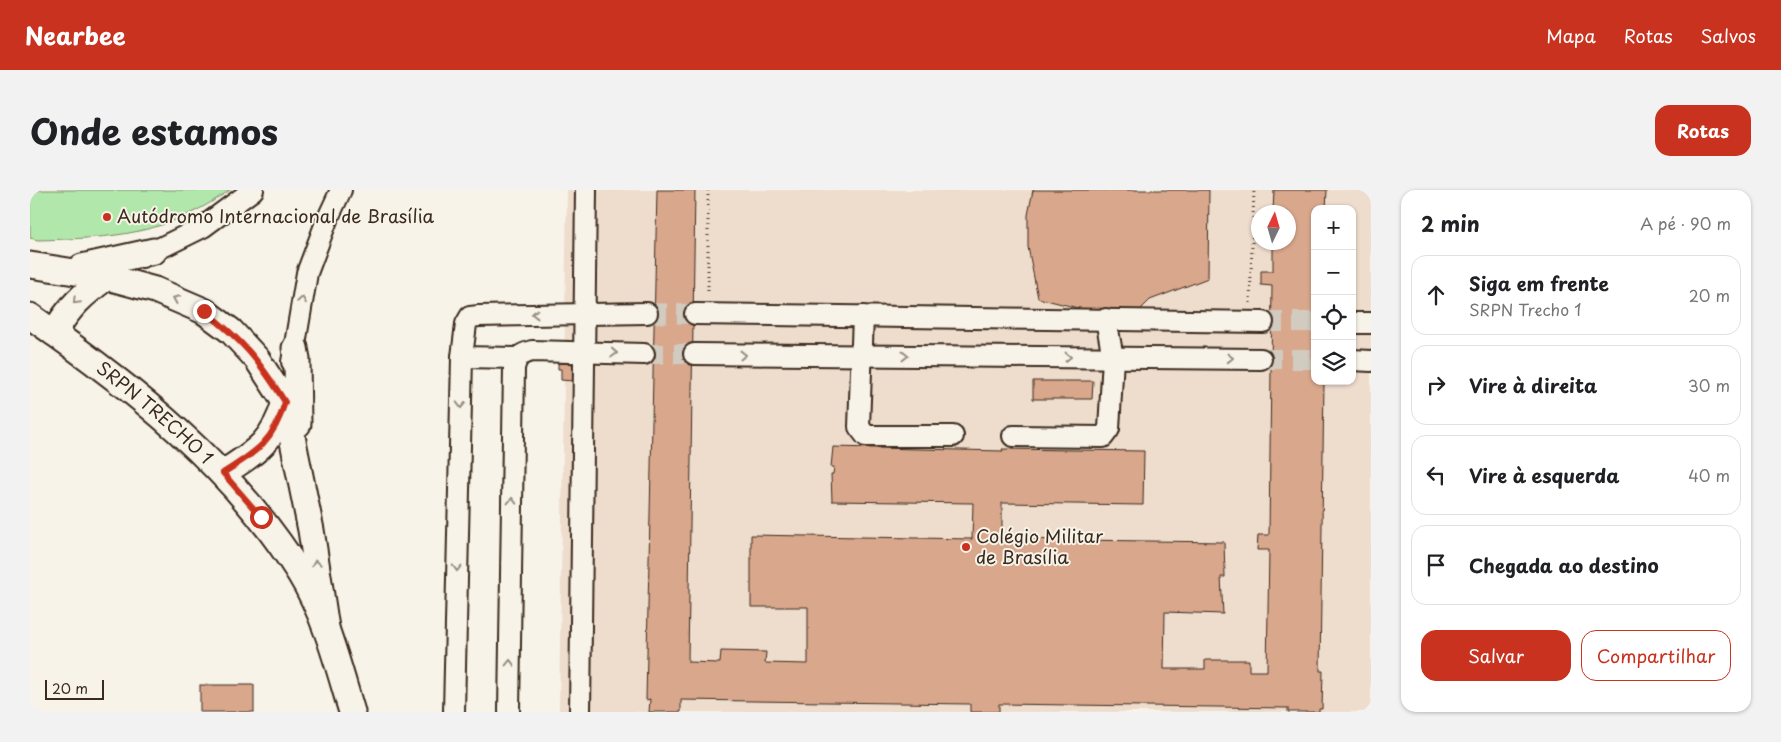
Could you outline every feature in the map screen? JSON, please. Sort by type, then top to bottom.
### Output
[{"type":"main road","points":[[57,269],[91,266],[154,251]]},
{"type":"main road","points":[[30,265],[108,277],[155,290],[204,311],[231,331],[257,359],[285,402],[311,530],[326,628]]},
{"type":"main road","points":[[54,333],[66,311],[85,292],[108,277]]},
{"type":"main road","name":"SRPN TRECHO 1","points":[[30,316],[132,392],[223,473],[261,517],[301,575],[326,628],[352,712]]},
{"type":"main road","points":[[295,348],[299,403],[296,456]]},
{"type":"main road","points":[[223,473],[246,458],[269,438],[280,420],[285,402]]},
{"type":"street","points":[[108,277],[154,251],[203,227],[253,190]]},
{"type":"street","points":[[285,402],[307,272],[327,220],[342,190]]},
{"type":"street","points":[[580,712],[586,190]]},
{"type":"street","points":[[454,712],[462,356],[466,324],[470,318],[584,313],[647,313]]},
{"type":"street","points":[[702,314],[1256,321]]},
{"type":"street","points":[[863,316],[859,426],[866,436],[953,436]]},
{"type":"street","points":[[1013,436],[1103,437],[1109,429],[1113,358],[1106,319]]},
{"type":"street","points":[[1356,323],[1371,323]]},
{"type":"street","points":[[509,712],[514,368],[517,358],[522,354],[532,351],[644,354]]},
{"type":"street","points":[[694,354],[1260,359]]},
{"type":"street","points":[[462,356],[517,358]]},
{"type":"street","points":[[1356,360],[1371,361]]},
{"type":"path","points":[[702,314],[708,190]]},
{"type":"path","points":[[1254,190],[1256,321]]},
{"type":"shaded area","name":"Colégio Militar de Brasília","points":[[567,190],[1371,190],[1371,712],[559,712]]},
{"type":"green space","name":"Autódromo Internacional de Brasília","points":[[30,190],[230,190],[184,217],[138,231],[91,238],[38,240],[30,238]]},
{"type":"building","points":[[657,190],[695,190],[688,662],[720,663],[721,651],[766,652],[765,663],[808,664],[808,607],[751,607],[751,535],[972,539],[973,503],[832,501],[831,474],[833,474],[834,467],[831,467],[833,447],[1003,451],[1002,449],[1144,451],[1143,505],[1002,503],[1002,539],[1224,542],[1225,577],[1221,577],[1223,614],[1165,612],[1164,669],[1205,669],[1205,660],[1249,660],[1249,671],[1267,671],[1269,550],[1257,550],[1258,535],[1269,535],[1272,286],[1261,285],[1261,271],[1273,271],[1273,250],[1296,250],[1296,205],[1273,205],[1274,190],[1327,190],[1326,205],[1311,205],[1311,385],[1324,385],[1320,671],[1323,671],[1322,709],[1319,709],[1319,712],[1288,712],[1288,708],[999,704],[999,712],[970,712],[970,704],[681,700],[681,712],[649,712],[650,699],[646,700]]},
{"type":"building","points":[[1033,190],[1209,190],[1208,278],[1150,300],[1139,311],[1086,310],[1038,298],[1028,247],[1028,215]]},
{"type":"building","points":[[558,363],[574,364],[573,381],[561,380],[561,369],[558,369]]},
{"type":"building","points":[[1033,381],[1093,381],[1092,399],[1033,399]]},
{"type":"building","points":[[200,685],[254,685],[254,712],[200,712]]},
{"type":"tunnel","points":[[647,313],[695,314]]},
{"type":"tunnel","points":[[1263,322],[1311,322]]},
{"type":"tunnel","points":[[644,354],[694,354]]},
{"type":"tunnel","points":[[1261,359],[1311,359]]},
{"type":"place","name":"Autódromo Internacional de Brasília","points":[[107,217]]},
{"type":"place","name":"Colégio Militar de Brasília","points":[[966,547]]},
{"type":"route","points":[[204,311],[231,331],[257,359],[285,402],[280,420],[269,438],[246,458],[223,473],[261,517]]}]
